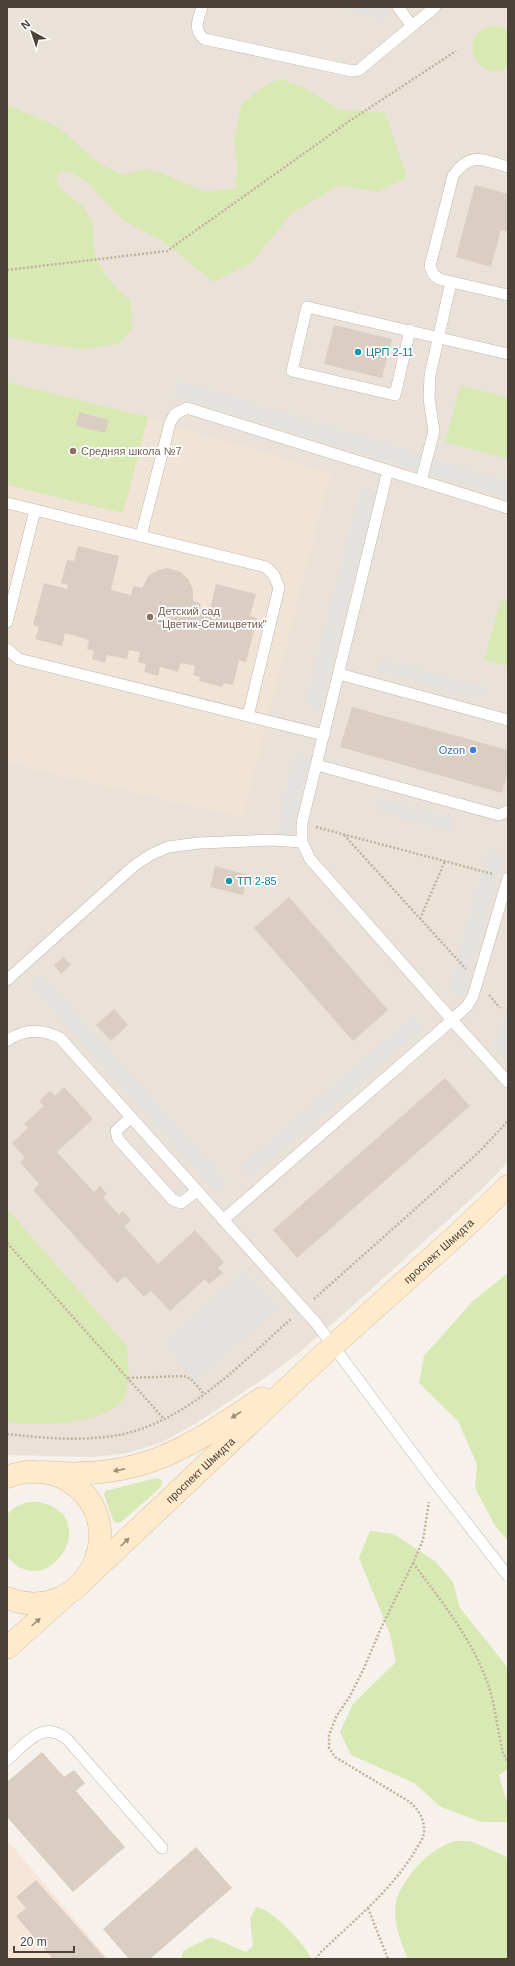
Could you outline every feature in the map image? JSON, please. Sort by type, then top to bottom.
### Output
[{"type":"main road","name":"проспект Шмидта","points":[[7,1648],[86,1578],[333,1345],[459,1233],[508,1186]]},
{"type":"main road","name":"проспект Шмидта","points":[[26,1471],[70,1475],[106,1472],[144,1464],[169,1455],[200,1439],[315,1362]]},
{"type":"main road","points":[[7,1477],[26,1471],[60,1477],[75,1485],[87,1498],[95,1513],[100,1529],[100,1547],[95,1563],[86,1578]]},
{"type":"main road","points":[[7,1598],[24,1603],[37,1603],[50,1601],[67,1595]]},
{"type":"lane","points":[[202,7],[196,27],[199,34],[204,39],[352,71],[359,70],[435,7]]},
{"type":"lane","points":[[398,7],[412,26]]},
{"type":"lane","points":[[508,166],[480,159],[470,160],[460,165],[453,176],[430,266],[434,274],[439,279],[508,295]]},
{"type":"lane","points":[[421,481],[434,431],[430,399],[430,375],[450,282]]},
{"type":"lane","points":[[410,330],[395,395],[292,371],[307,306],[410,330],[508,354]]},
{"type":"lane","points":[[142,536],[170,424],[175,414],[187,408],[508,508]]},
{"type":"lane","points":[[388,470],[302,824],[302,842],[310,859],[508,1082]]},
{"type":"lane","points":[[7,503],[258,564],[266,567],[274,574],[279,588],[248,716]]},
{"type":"lane","points":[[7,622],[35,510]]},
{"type":"lane","points":[[7,649],[19,659],[324,735]]},
{"type":"lane","points":[[339,674],[508,720]]},
{"type":"lane","points":[[316,765],[499,815],[508,811]]},
{"type":"lane","points":[[7,980],[135,865],[152,854],[168,847],[199,843],[272,840],[302,842]]},
{"type":"lane","points":[[223,1220],[467,1006],[473,996],[478,982],[508,878]]},
{"type":"lane","points":[[7,1041],[21,1033],[34,1030],[46,1031],[60,1038],[303,1309],[333,1345],[433,1480],[508,1576]]},
{"type":"lane","points":[[131,1117],[116,1131],[118,1139],[122,1144],[173,1200],[181,1203],[197,1191]]},
{"type":"lane","points":[[7,1760],[38,1734],[47,1730],[58,1732],[67,1739],[162,1848]]},
{"type":"path","points":[[7,270],[167,251],[348,122],[456,51]]},
{"type":"path","points":[[302,824],[494,874]]},
{"type":"path","points":[[344,835],[500,1008]]},
{"type":"path","points":[[420,919],[445,861]]},
{"type":"path","points":[[7,1434],[57,1438],[106,1436],[148,1427],[164,1420],[204,1394],[303,1309],[478,1153],[508,1121]]},
{"type":"path","points":[[7,1243],[164,1420]]},
{"type":"path","points":[[127,1378],[184,1376],[191,1379],[204,1394]]},
{"type":"path","points":[[316,1959],[320,1953],[381,1895],[408,1861],[423,1838],[424,1822],[418,1810],[410,1802],[344,1763],[335,1756],[329,1748],[329,1735],[336,1717],[350,1696],[364,1668],[382,1626],[423,1540],[433,1480]]},
{"type":"path","points":[[413,1562],[464,1633],[481,1665],[490,1689],[503,1753],[508,1762]]},
{"type":"path","points":[[368,1908],[388,1959]]},
{"type":"shaded area","points":[[7,7],[508,7],[508,1162],[481,1190],[347,1311],[300,1352],[272,1373],[195,1424],[160,1443],[127,1453],[94,1457],[7,1455]]},
{"type":"shaded area","points":[[336,7],[389,7],[385,20]]},
{"type":"shaded area","points":[[179,381],[508,481],[508,498],[174,396]]},
{"type":"shaded area","name":"Детский сад \"Цветик-Семицветик\"","points":[[7,382],[148,417],[330,473],[243,818],[7,763]]},
{"type":"shaded area","points":[[361,489],[376,493],[321,708],[306,704]]},
{"type":"shaded area","points":[[380,659],[486,687],[483,699],[377,671]]},
{"type":"shaded area","points":[[295,754],[310,758],[290,840],[276,836]]},
{"type":"shaded area","points":[[378,797],[454,819],[451,832],[374,810]]},
{"type":"shaded area","points":[[488,850],[503,854],[464,996],[449,992]]},
{"type":"shaded area","points":[[41,974],[228,1183],[217,1193],[30,985]]},
{"type":"shaded area","points":[[508,1004],[508,1062],[492,1044],[498,1038]]},
{"type":"shaded area","points":[[413,1016],[423,1028],[250,1178],[240,1167]]},
{"type":"shaded area","points":[[245,1270],[278,1308],[196,1381],[163,1343]]},
{"type":"shaded area","points":[[7,1840],[108,1959],[7,1959]]},
{"type":"green space","points":[[491,26],[508,30],[508,67],[497,71],[487,70],[480,65],[474,57],[472,48],[474,39],[480,31]]},
{"type":"green space","points":[[282,79],[303,87],[340,110],[385,112],[407,177],[378,192],[340,185],[293,212],[251,263],[213,282],[164,242],[123,220],[88,183],[71,172],[64,171],[56,176],[60,188],[83,207],[93,223],[94,252],[101,268],[113,285],[130,301],[132,314],[131,330],[118,344],[86,349],[36,343],[7,336],[7,105],[57,126],[99,163],[123,175],[145,169],[161,173],[206,192],[236,188],[237,165],[234,138],[242,104],[267,84]]},
{"type":"green space","name":"Средняя школа №7","points":[[7,382],[148,417],[123,513],[7,485]]},
{"type":"green space","points":[[461,385],[508,398],[508,459],[445,442]]},
{"type":"green space","points":[[501,599],[508,601],[508,666],[484,660]]},
{"type":"green space","points":[[7,1209],[127,1346],[129,1377],[127,1390],[118,1406],[105,1413],[71,1422],[53,1424],[19,1424],[7,1422]]},
{"type":"green space","points":[[508,1273],[508,1541],[494,1524],[475,1488],[477,1464],[458,1421],[419,1383],[424,1356],[473,1301]]},
{"type":"green space","points":[[156,1478],[162,1480],[161,1487],[120,1523],[114,1522],[104,1495],[105,1491]]},
{"type":"green space","points":[[39,1502],[58,1510],[68,1523],[69,1538],[63,1553],[52,1565],[38,1571],[22,1569],[7,1556],[7,1515],[21,1504]]},
{"type":"green space","points":[[370,1531],[394,1534],[436,1562],[453,1582],[460,1608],[508,1668],[508,1769],[499,1775],[505,1796],[508,1800],[508,1822],[481,1822],[441,1807],[414,1783],[351,1755],[340,1732],[353,1704],[396,1662],[390,1634],[359,1558]]},
{"type":"green space","points":[[454,1841],[470,1841],[505,1856],[508,1859],[508,1959],[408,1959],[396,1924],[395,1909],[399,1893],[410,1875],[434,1851]]},
{"type":"green space","points":[[256,1907],[270,1913],[283,1925],[304,1947],[311,1959],[181,1959],[183,1951],[211,1937],[246,1952],[253,1946],[250,1919]]},
{"type":"building","points":[[475,185],[508,194],[508,232],[501,230],[491,267],[456,257]]},
{"type":"building","name":"ЦРП 2-11","points":[[334,325],[392,339],[382,378],[324,364]]},
{"type":"building","points":[[79,412],[109,420],[105,433],[76,426]]},
{"type":"building","points":[[78,546],[119,556],[111,590],[131,595],[133,586],[142,588],[149,575],[167,568],[181,572],[189,580],[193,591],[193,601],[201,603],[199,612],[209,614],[216,584],[256,594],[250,616],[257,618],[246,662],[239,660],[233,685],[224,683],[222,687],[199,681],[200,677],[193,675],[195,666],[181,663],[178,672],[160,667],[158,676],[144,672],[146,664],[138,662],[140,652],[129,650],[127,659],[107,655],[105,663],[92,659],[94,651],[87,649],[89,640],[65,633],[62,646],[35,639],[39,627],[33,625],[44,583],[67,589],[68,585],[61,583],[67,560],[74,561]]},
{"type":"building","points":[[352,707],[508,750],[508,771],[502,793],[340,747]]},
{"type":"building","name":"ТП 2-85","points":[[215,866],[248,875],[243,895],[210,887]]},
{"type":"building","points":[[289,897],[388,1010],[353,1041],[254,928]]},
{"type":"building","points":[[63,957],[71,965],[61,974],[54,965]]},
{"type":"building","points":[[114,1009],[128,1025],[111,1041],[96,1025]]},
{"type":"building","points":[[445,1078],[470,1106],[297,1258],[273,1230]]},
{"type":"building","points":[[64,1087],[93,1119],[57,1152],[94,1192],[100,1186],[107,1194],[103,1197],[119,1215],[123,1211],[131,1220],[124,1226],[158,1264],[195,1230],[224,1262],[218,1268],[223,1273],[209,1284],[205,1279],[170,1311],[151,1291],[144,1297],[125,1276],[117,1283],[33,1190],[39,1184],[20,1162],[25,1158],[12,1143],[28,1128],[24,1124],[44,1106],[39,1101],[50,1091],[55,1096]]},
{"type":"building","points":[[42,1752],[64,1777],[74,1770],[85,1783],[76,1791],[125,1847],[73,1892],[7,1817],[7,1782]]},
{"type":"building","points":[[196,1847],[232,1888],[150,1959],[129,1959],[103,1929]]},
{"type":"building","points":[[36,1880],[106,1959],[53,1959],[16,1916],[26,1908],[16,1897]]},
{"type":"place","name":"ЦРП 2-11","points":[[358,352]]},
{"type":"place","name":"Средняя школа №7","points":[[73,451]]},
{"type":"place","name":"Детский сад \"Цветик-Семицветик\"","points":[[150,617]]},
{"type":"place","name":"Ozon","points":[[473,750]]},
{"type":"place","name":"ТП 2-85","points":[[229,881]]}]
